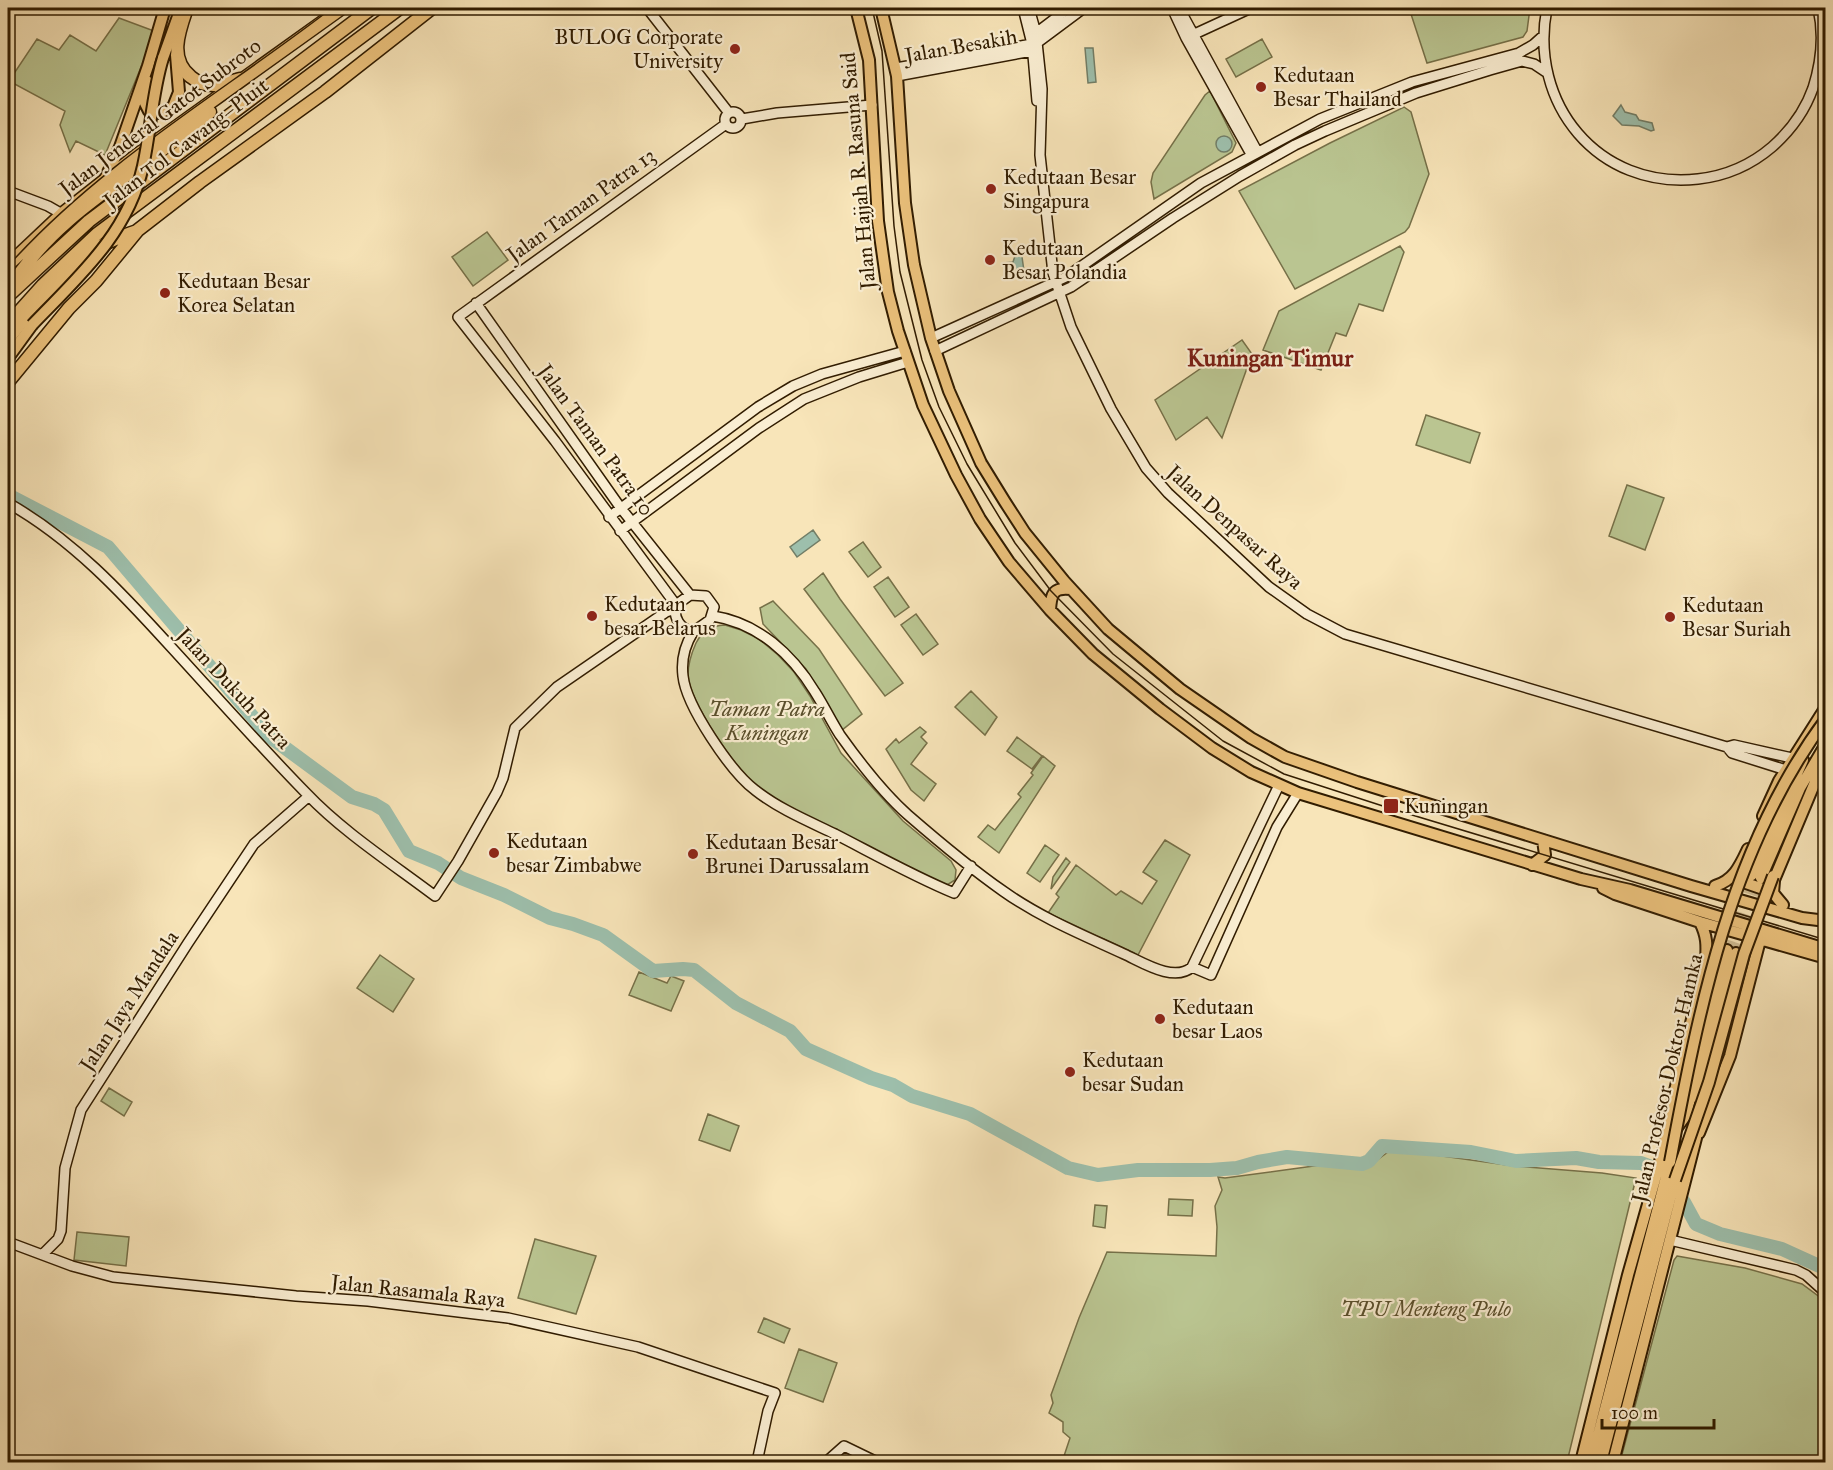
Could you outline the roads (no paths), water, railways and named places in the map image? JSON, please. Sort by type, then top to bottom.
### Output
[{"type":"highway","points":[[187,8],[180,28],[176,55],[185,73],[193,80],[214,85],[243,81]]},
{"type":"highway","name":"Jalan Jenderal Gatot Subroto","points":[[8,265],[62,214],[105,179],[342,8]]},
{"type":"highway","name":"Jalan Tol Cawang–Pluit","points":[[8,295],[89,221],[372,8]]},
{"type":"highway","name":"Jalan Tol Cawang–Pluit","points":[[8,324],[43,285],[97,234],[400,8]]},
{"type":"highway","points":[[8,382],[138,230],[200,182],[325,92],[432,8]]},
{"type":"highway","points":[[8,295],[20,271],[53,235],[81,210],[198,122],[243,81]]},
{"type":"highway","points":[[8,339],[50,291],[93,251],[138,230]]},
{"type":"highway","points":[[8,349],[17,336],[30,327]]},
{"type":"main road","points":[[105,179],[120,147],[165,8]]},
{"type":"main road","points":[[8,358],[30,327],[99,255],[124,216],[143,168],[159,71],[181,8]]},
{"type":"main road","name":"Jalan Hajjah R. Rasuna Said","points":[[856,8],[869,60],[874,172],[885,271],[894,316],[908,362],[936,436],[980,519],[1010,562],[1050,610],[1093,654],[1185,728],[1229,759],[1298,793],[1532,865],[1590,882],[1630,890],[1826,949]]},
{"type":"main road","name":"Jalan Hajjah R. Rasuna Said","points":[[880,8],[896,72],[907,223],[919,291],[948,391],[981,463],[1025,533],[1071,589],[1108,628],[1180,689],[1272,750],[1294,760],[1643,871],[1802,918],[1826,920]]},
{"type":"main road","points":[[148,66],[146,107],[155,113],[165,112],[173,107],[178,98],[176,55]]},
{"type":"main road","points":[[1050,610],[1051,598],[1055,591],[1059,588],[1071,589]]},
{"type":"main road","points":[[1715,886],[1728,881],[1741,865],[1792,758],[1826,709]]},
{"type":"main road","points":[[1826,709],[1756,877],[1800,788],[1826,746]]},
{"type":"main road","name":"Jalan Profesor Doktor Hamka","points":[[1591,1462],[1670,1162],[1688,1070],[1716,951],[1747,860],[1774,801],[1803,749],[1826,719]]},
{"type":"main road","name":"Jalan Profesor Doktor Hamka","points":[[1601,1462],[1674,1180],[1709,1082],[1744,954],[1826,746]]},
{"type":"main road","points":[[1741,865],[1743,882],[1766,890],[1771,887],[1826,764]]},
{"type":"main road","points":[[1532,865],[1545,855],[1543,840]]},
{"type":"main road","name":"Jalan Hajjah R. Rasuna Said","points":[[1643,871],[1663,871],[1783,905],[1826,920]]},
{"type":"main road","points":[[1774,880],[1773,893],[1783,905]]},
{"type":"main road","name":"Jalan Hajjah R. Rasuna Said","points":[[1590,882],[1615,894],[1700,922],[1826,958]]},
{"type":"main road","points":[[1581,1462],[1628,1275],[1665,1144],[1673,1099],[1706,960],[1708,943],[1700,922]]},
{"type":"main road","points":[[1613,1462],[1696,1138],[1730,1056],[1760,940]]},
{"type":"main road","points":[[1706,960],[1712,951],[1723,943],[1749,953],[1753,964]]},
{"type":"main road","points":[[1665,1144],[1686,1115],[1731,952],[1699,1101],[1696,1138]]},
{"type":"street","points":[[647,8],[729,113]]},
{"type":"street","name":"Jalan Denpasar Raya","points":[[1023,8],[1034,43]]},
{"type":"street","name":"Jalan Denpasar Raya","points":[[1029,8],[1034,43],[1034,84],[1040,115],[1043,194],[1055,282],[1071,327],[1106,399],[1146,468],[1168,493],[1269,587],[1308,614],[1346,634],[1728,747],[1734,745],[1792,758]]},
{"type":"street","name":"Jalan Besakih","points":[[1034,43],[1069,8]]},
{"type":"street","name":"Jalan Besakih","points":[[896,72],[963,60],[1034,43],[1084,8]]},
{"type":"street","points":[[1172,8],[1254,153]]},
{"type":"street","points":[[1179,8],[1190,37]]},
{"type":"street","points":[[1190,37],[1251,8]]},
{"type":"street","points":[[1547,8],[1543,36],[1546,72],[1561,110],[1572,127],[1593,149],[1626,169],[1643,175],[1679,181],[1713,177],[1744,166],[1765,153],[1783,137],[1798,118],[1809,98],[1818,72],[1823,44],[1821,12]]},
{"type":"street","points":[[931,338],[1066,278],[1201,183],[1320,119],[1412,82],[1519,53],[1543,36]]},
{"type":"street","points":[[935,351],[1071,287],[1173,218],[1240,176],[1294,146],[1416,93],[1490,70],[1522,61],[1534,64],[1546,72]]},
{"type":"street","points":[[742,118],[740,125],[736,128],[730,128],[726,124],[725,118],[729,113],[735,112],[742,118],[872,105]]},
{"type":"street","name":"Jalan Taman Patra 13","points":[[458,316],[726,124]]},
{"type":"street","points":[[8,191],[48,206],[62,214]]},
{"type":"street","name":"Jalan Taman Patra 10","points":[[476,303],[620,507],[690,595]]},
{"type":"street","name":"Jalan Taman Patra 10","points":[[458,316],[555,441],[675,607]]},
{"type":"street","points":[[949,330],[954,342]]},
{"type":"street","points":[[609,517],[758,407],[793,386],[822,374],[904,351]]},
{"type":"street","points":[[620,531],[759,428],[804,399],[859,376],[908,362]]},
{"type":"street","name":"Jalan Dukuh Patra","points":[[8,503],[73,548],[114,584],[309,796],[435,896],[458,861],[497,792],[516,728],[557,687],[675,607]]},
{"type":"street","points":[[693,632],[681,627],[676,618],[675,607],[690,595],[699,595],[709,599],[714,607],[713,616],[693,632],[688,640],[683,676],[685,686],[692,705],[709,734],[740,777],[761,794],[789,811],[954,893],[971,866]]},
{"type":"street","points":[[713,616],[751,628],[770,639],[789,657],[809,682],[840,735],[883,790],[907,814],[1003,891],[1067,928],[1169,972],[1179,973],[1192,967],[1279,785]]},
{"type":"street","name":"Jalan Denpasar Raya","points":[[1728,747],[1732,753],[1786,770]]},
{"type":"street","points":[[1192,967],[1211,975],[1277,827],[1298,793]]},
{"type":"street","name":"Jalan Jaya Mandala","points":[[47,1256],[61,1231],[64,1168],[81,1110],[188,942],[254,844],[309,796]]},
{"type":"street","points":[[1670,1240],[1796,1270],[1806,1275],[1826,1293]]},
{"type":"street","name":"Jalan Rasamala Raya","points":[[8,1242],[100,1275],[296,1296],[368,1301],[508,1318],[638,1347],[774,1393],[757,1462]]},
{"type":"street","points":[[826,1462],[844,1446],[877,1462]]},
{"type":"waterway","points":[[8,495],[108,547],[269,736],[352,797],[384,810],[409,851],[438,863],[461,878],[504,895],[550,918],[603,935],[653,971],[694,970],[736,1003],[790,1031],[806,1049],[871,1078],[893,1085],[912,1096],[970,1114],[1068,1168],[1098,1175],[1138,1170],[1210,1170],[1237,1168],[1287,1157],[1362,1164],[1369,1161],[1382,1146],[1471,1152],[1516,1161],[1576,1158],[1599,1162],[1641,1163],[1656,1172]]},
{"type":"waterway","points":[[1684,1202],[1696,1224],[1720,1234],[1782,1249],[1826,1269]]},
{"type":"tunnel","points":[[1727,950],[1751,877]]},
{"type":"tunnel","points":[[1736,953],[1761,879]]},
{"type":"tram line","points":[[8,266],[44,228],[123,161],[332,8]]},
{"type":"tram line","points":[[872,8],[882,51],[894,226],[900,272],[922,360],[939,407],[967,464],[1015,543],[1051,591],[1113,654],[1223,741],[1284,774],[1826,940]]},
{"type":"place","name":"BULOG Corporate University","points":[[735,49]]},
{"type":"place","name":"Kedutaan Besar Thailand","points":[[1261,87]]},
{"type":"place","name":"Kedutaan Besar Singapura","points":[[991,189]]},
{"type":"place","name":"Kedutaan Besar Polandia","points":[[990,260]]},
{"type":"place","name":"Kedutaan Besar Korea Selatan","points":[[165,293]]},
{"type":"place","name":"Kedutaan besar Belarus","points":[[592,616]]},
{"type":"place","name":"Kedutaan Besar Suriah","points":[[1670,617]]},
{"type":"place","name":"Kuningan","points":[[1391,806]]},
{"type":"place","name":"Kedutaan besar Zimbabwe","points":[[494,853]]},
{"type":"place","name":"Kedutaan Besar Brunei Darussalam","points":[[693,854]]},
{"type":"place","name":"Kedutaan besar Laos","points":[[1160,1019]]},
{"type":"place","name":"Kedutaan besar Sudan","points":[[1070,1072]]},
{"type":"district","name":"Kuningan Timur","points":[[1270,358]]},
{"type":"park label","name":"Taman Patra Kuningan","points":[[767,721]]},
{"type":"park label","name":"TPU Menteng Pulo","points":[[1426,1309]]}]
